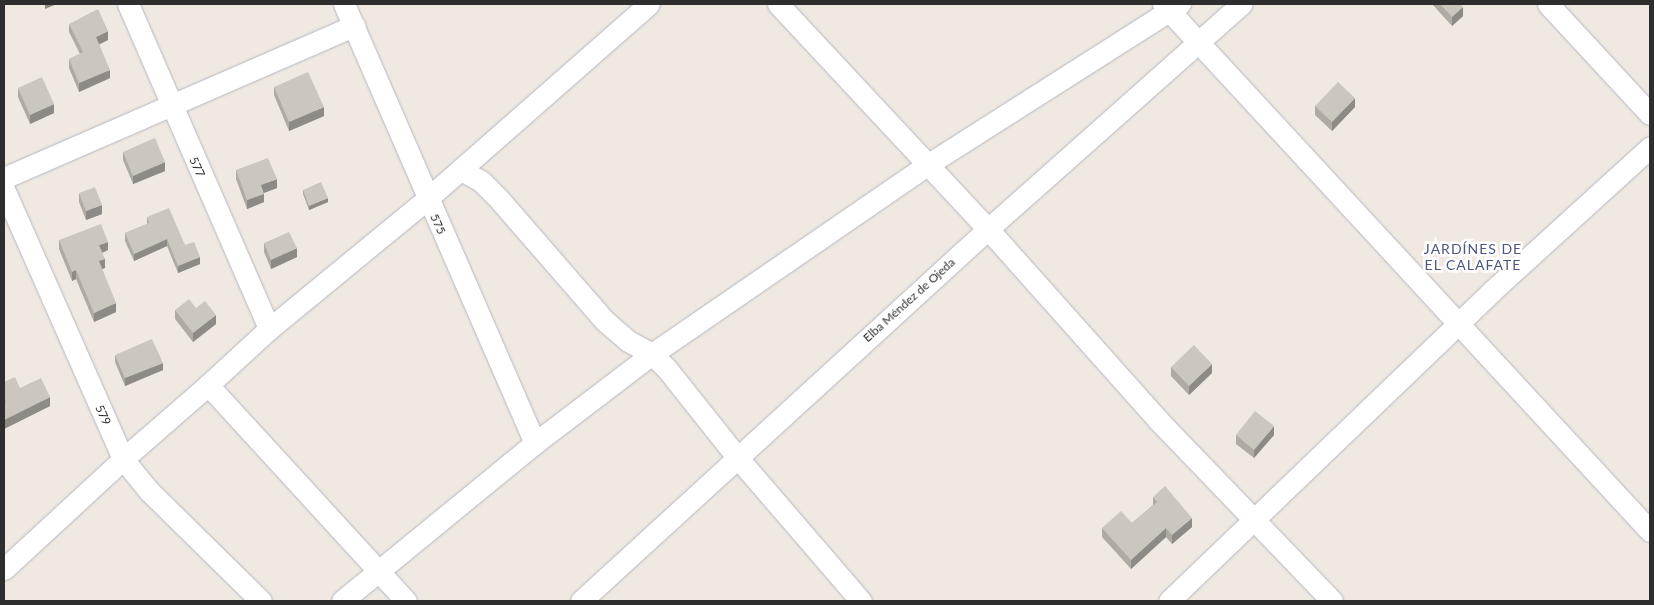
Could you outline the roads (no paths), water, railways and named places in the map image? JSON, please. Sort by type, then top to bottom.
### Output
[{"type":"street","name":"577","points":[[128,4],[269,329]]},
{"type":"street","name":"575","points":[[344,4],[427,199],[535,443]]},
{"type":"street","points":[[4,569],[123,459],[269,329],[461,170],[650,4]]},
{"type":"street","points":[[778,4],[988,229],[1158,420],[1332,601]]},
{"type":"street","name":"Elba Méndez de Ojeda","points":[[580,601],[988,229],[1241,4]]},
{"type":"street","points":[[1548,4],[1650,114]]},
{"type":"street","points":[[342,601],[535,443],[652,354],[927,165],[1171,6],[1198,42],[1650,531]]},
{"type":"street","points":[[4,178],[354,26]]},
{"type":"street","points":[[1169,601],[1459,325],[1492,291],[1650,146]]},
{"type":"street","points":[[461,170],[482,181],[605,321],[628,341],[652,354],[668,368],[737,457],[861,601]]},
{"type":"street","name":"579","points":[[4,189],[123,459],[149,491],[260,601]]},
{"type":"street","points":[[208,385],[406,601]]},
{"type":"district","name":"JARDÍNES DE EL CALAFATE","points":[[1473,258]]}]
